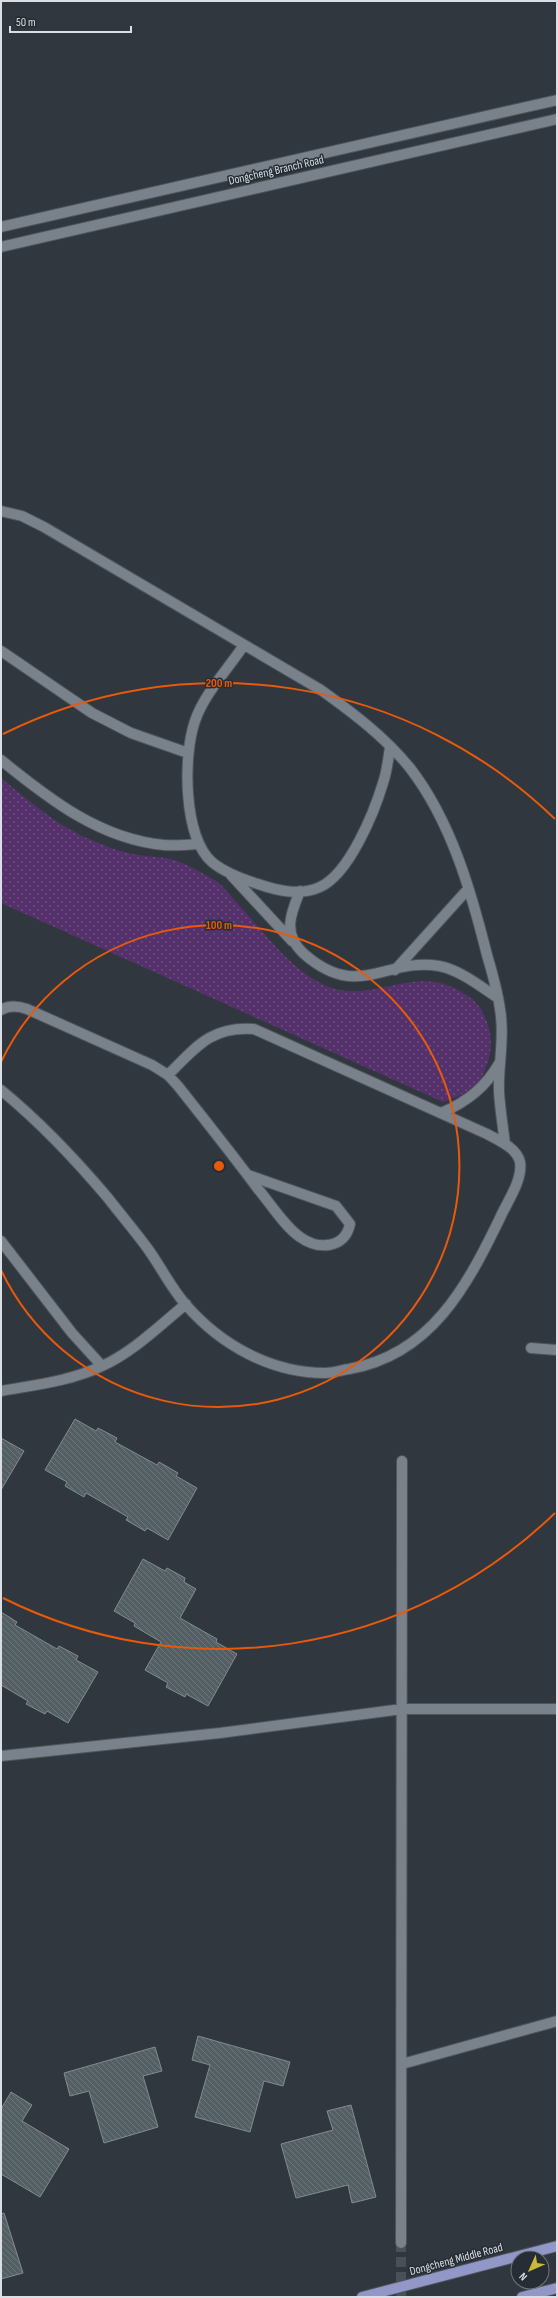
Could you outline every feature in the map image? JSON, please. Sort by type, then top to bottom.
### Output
[{"type":"main road","name":"Dongcheng Middle Road","points":[[362,2297],[557,2246]]},
{"type":"main road","points":[[522,2297],[557,2288]]},
{"type":"street","name":"Dongcheng Branch Road","points":[[1,227],[557,100]]},
{"type":"street","name":"Dongcheng Branch Road","points":[[1,247],[557,119]]},
{"type":"street","points":[[1,511],[22,516],[44,527],[321,690],[362,720],[409,768],[426,791],[454,850],[478,918],[498,998],[503,1034],[499,1092],[505,1144]]},
{"type":"street","points":[[244,646],[209,695],[195,720],[188,753],[187,782],[198,844],[212,862],[228,872],[278,891],[300,891],[320,887],[335,875],[345,864],[370,819],[383,782],[390,748]]},
{"type":"street","points":[[1,651],[92,713],[131,733],[188,753]]},
{"type":"street","points":[[1,760],[64,809],[103,829],[142,842],[166,845],[198,844]]},
{"type":"street","points":[[228,872],[298,948],[314,962],[331,972],[352,976],[375,975],[423,965],[440,966],[462,975],[498,998]]},
{"type":"street","points":[[395,970],[468,889]]},
{"type":"street","points":[[298,948],[290,933],[289,919],[300,891]]},
{"type":"street","points":[[1,1010],[18,1006],[27,1009],[152,1065],[168,1075],[248,1175],[300,1237],[315,1244],[330,1245],[342,1242],[348,1234],[350,1224],[336,1206],[248,1175]]},
{"type":"street","points":[[1,1090],[61,1147],[106,1196],[148,1249],[186,1304],[233,1346],[258,1360],[289,1369],[326,1373],[362,1367],[397,1354],[427,1332],[453,1301],[480,1259],[518,1180],[520,1161],[505,1144],[441,1113],[254,1029],[240,1028],[224,1031],[204,1040],[168,1075]]},
{"type":"street","points":[[441,1113],[456,1106],[483,1087],[501,1060]]},
{"type":"street","points":[[1,1241],[72,1333],[102,1366]]},
{"type":"street","points":[[1,1391],[57,1381],[102,1366],[131,1348],[186,1304]]},
{"type":"street","points":[[531,1348],[557,1350]]},
{"type":"street","points":[[401,2243],[402,1461]]},
{"type":"street","points":[[1,1756],[220,1732],[402,1709],[557,1709]]},
{"type":"street","points":[[402,2064],[557,2021]]},
{"type":"shaded area","points":[[1,778],[45,813],[81,836],[123,852],[174,860],[216,881],[288,959],[311,978],[324,985],[342,990],[360,991],[410,982],[428,981],[445,984],[466,995],[480,1008],[489,1029],[491,1049],[488,1063],[482,1076],[468,1091],[443,1102],[1,903]]},
{"type":"building","points":[[75,1419],[96,1431],[98,1428],[117,1438],[115,1442],[157,1465],[159,1462],[178,1473],[176,1476],[197,1488],[168,1540],[147,1528],[145,1531],[126,1520],[128,1517],[86,1493],[84,1497],[65,1486],[67,1482],[45,1470]]},
{"type":"building","points":[[1,1438],[24,1451],[1,1490]]},
{"type":"building","points":[[143,1559],[165,1571],[167,1568],[185,1578],[184,1582],[196,1589],[180,1618],[217,1639],[216,1642],[237,1654],[208,1706],[186,1694],[185,1697],[166,1687],[168,1683],[145,1670],[161,1642],[134,1626],[135,1623],[114,1611]]},
{"type":"building","points":[[1,1612],[17,1622],[15,1625],[57,1649],[59,1646],[78,1656],[76,1660],[98,1672],[68,1723],[47,1711],[45,1714],[26,1704],[28,1701],[1,1685]]},
{"type":"building","points":[[198,2036],[290,2062],[283,2086],[264,2081],[250,2132],[195,2117],[210,2065],[192,2060]]},
{"type":"building","points":[[155,2047],[162,2071],[143,2076],[158,2127],[104,2143],[89,2091],[70,2096],[64,2073]]},
{"type":"building","points":[[11,2092],[32,2105],[22,2121],[69,2149],[40,2197],[1,2174],[1,2109]]},
{"type":"building","points":[[351,2105],[376,2197],[352,2203],[348,2185],[296,2198],[281,2144],[333,2130],[327,2111]]},
{"type":"building","points":[[4,2213],[23,2273],[1,2279],[1,2214]]},
{"type":"tunnel","points":[[401,2243],[401,2297]]}]
